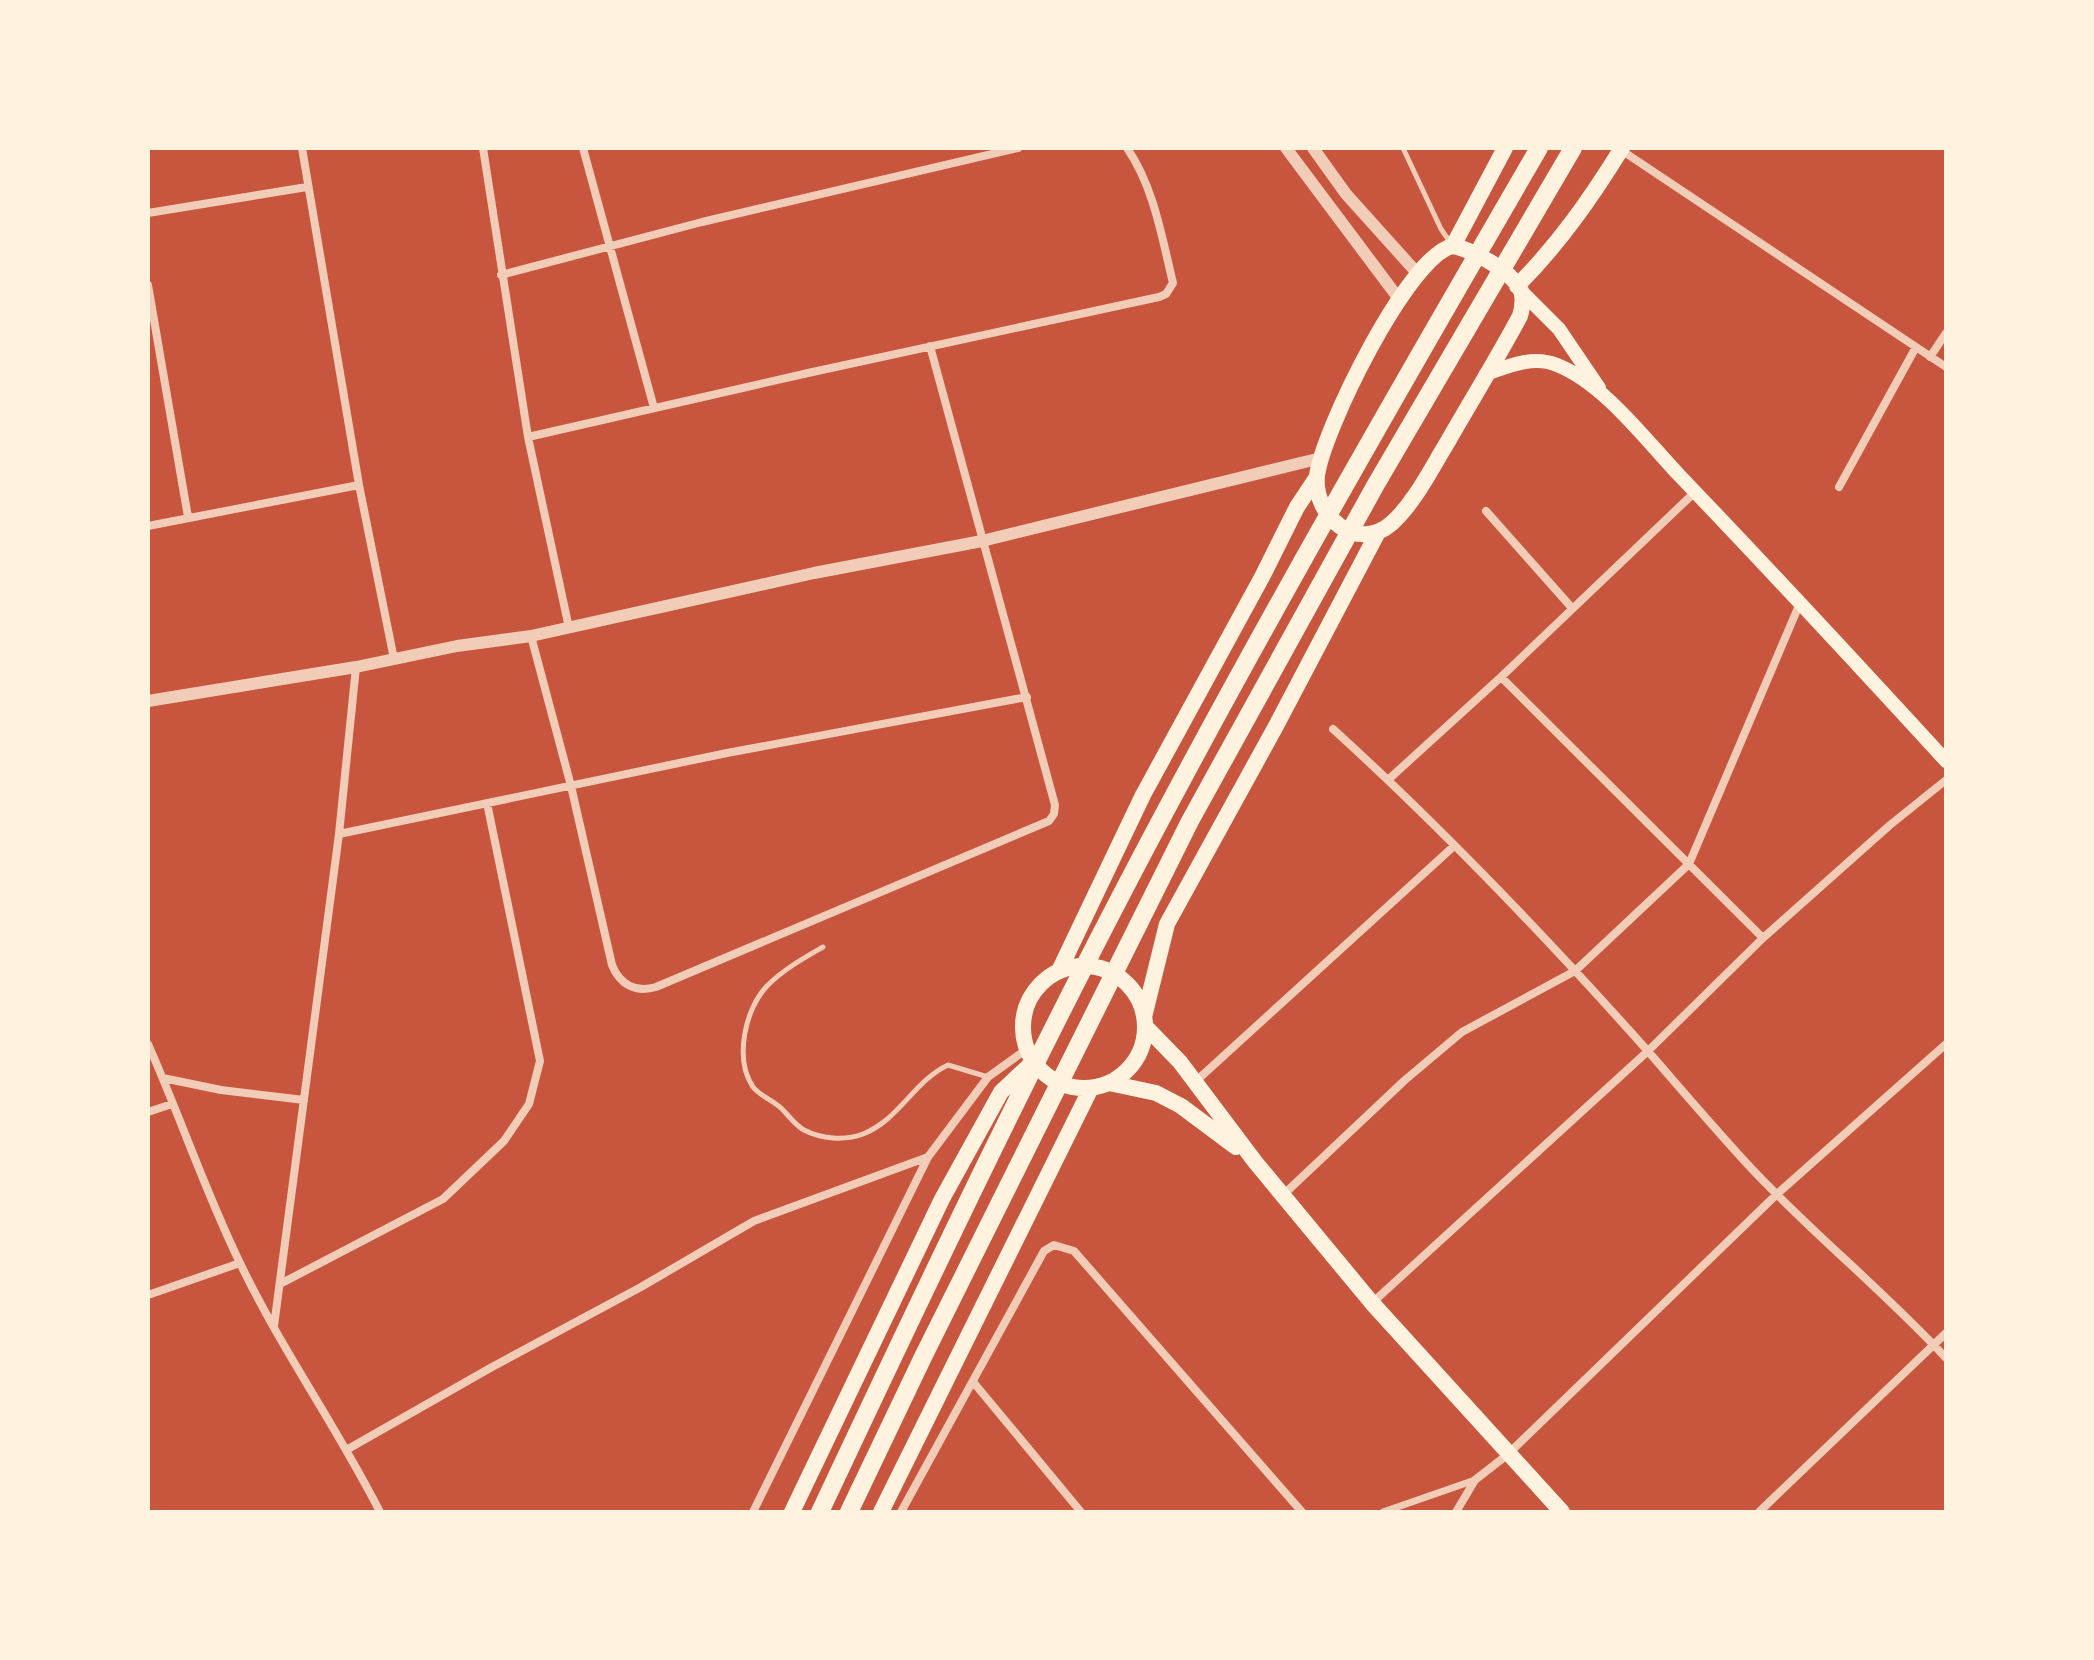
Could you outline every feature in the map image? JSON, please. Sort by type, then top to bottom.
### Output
[{"type":"highway","points":[[820,1512],[957,1221],[1146,848],[1266,628],[1539,148]]},
{"type":"highway","points":[[849,1512],[1190,821],[1375,486],[1573,148]]},
{"type":"main road","points":[[1453,246],[1505,148]]},
{"type":"main road","points":[[1621,149],[1589,200],[1519,288],[1520,316],[1396,519],[1378,532],[1357,534],[1334,522],[1319,502],[1317,477],[1321,458],[1356,376],[1399,299],[1440,250],[1453,246],[1483,258],[1519,288],[1559,329],[1609,401],[1946,761]]},
{"type":"main road","points":[[1486,374],[1525,361],[1551,363],[1574,374],[1609,401]]},
{"type":"main road","points":[[1059,971],[1143,795],[1297,507],[1317,477]]},
{"type":"main road","points":[[1378,532],[1167,924],[1144,1022],[1142,1044],[1135,1060],[1124,1074],[1109,1083],[1091,1088],[1074,1088],[1058,1083],[1044,1074],[1030,1055],[1023,1018],[1028,1004],[1046,979],[1059,971],[1080,966],[1102,969],[1122,979],[1137,996],[1144,1022],[1172,1053],[1256,1163],[1372,1303],[1562,1512]]},
{"type":"main road","points":[[792,1512],[942,1199],[1001,1092],[1030,1055]]},
{"type":"main road","points":[[1109,1083],[1156,1093],[1181,1106],[1256,1163]]},
{"type":"main road","points":[[881,1512],[1091,1088]]},
{"type":"street","points":[[302,148],[359,485],[394,659]]},
{"type":"street","points":[[483,148],[528,437],[569,628]]},
{"type":"street","points":[[583,148],[654,408]]},
{"type":"street","points":[[501,275],[702,222],[1018,148]]},
{"type":"street","points":[[528,437],[1166,294],[1173,283],[1161,232],[1143,176],[1127,148]]},
{"type":"street","points":[[1286,148],[1399,299]]},
{"type":"street","points":[[1313,148],[1346,194],[1418,274]]},
{"type":"street","points":[[1621,149],[1946,367]]},
{"type":"street","points":[[148,213],[307,187]]},
{"type":"street","points":[[148,285],[188,517]]},
{"type":"street","points":[[1930,357],[1946,333]]},
{"type":"street","points":[[531,636],[571,786],[612,965],[620,981],[628,986],[647,990],[1049,821],[1055,805],[930,346]]},
{"type":"street","points":[[1839,487],[1916,347]]},
{"type":"street","points":[[148,701],[356,667],[457,646],[531,636],[814,573],[982,541],[1321,458]]},
{"type":"street","points":[[148,526],[359,485]]},
{"type":"street","points":[[1389,779],[1695,492]]},
{"type":"street","points":[[1486,511],[1572,608]]},
{"type":"street","points":[[1283,1195],[1405,1080],[1462,1032],[1575,971],[1689,864],[1800,602]]},
{"type":"street","points":[[274,1326],[339,834],[356,667]]},
{"type":"street","points":[[1501,677],[1763,938]]},
{"type":"street","points":[[339,834],[727,753],[1027,697]]},
{"type":"street","points":[[1333,729],[1389,779],[1575,971],[1776,1195],[1946,1358]]},
{"type":"street","points":[[1372,1303],[1648,1051],[1763,938],[1890,825],[1946,780]]},
{"type":"street","points":[[280,1284],[443,1199],[504,1141],[529,1104],[540,1061],[487,803]]},
{"type":"street","points":[[1195,1082],[1454,846]]},
{"type":"street","points":[[148,1044],[240,1263],[284,1349],[348,1449],[380,1512]]},
{"type":"street","points":[[1383,1512],[1475,1480],[1507,1455],[1776,1195],[1946,1044]]},
{"type":"street","points":[[753,1512],[928,1157],[988,1077],[1030,1055]]},
{"type":"street","points":[[163,1078],[221,1090],[304,1100]]},
{"type":"street","points":[[148,1112],[172,1104]]},
{"type":"street","points":[[348,1449],[754,1221],[928,1157]]},
{"type":"street","points":[[901,1512],[1044,1251],[1054,1245],[1074,1251],[1302,1512]]},
{"type":"street","points":[[148,1295],[240,1263]]},
{"type":"street","points":[[1759,1512],[1946,1333]]},
{"type":"street","points":[[974,1383],[1081,1512]]},
{"type":"street","points":[[1456,1512],[1475,1480]]},
{"type":"lane","points":[[1403,148],[1441,229],[1453,246]]},
{"type":"lane","points":[[823,947],[787,969],[765,988],[747,1021],[742,1054],[753,1087],[777,1104],[803,1130],[831,1139],[863,1134],[893,1115],[932,1073],[948,1065],[988,1077]]}]
